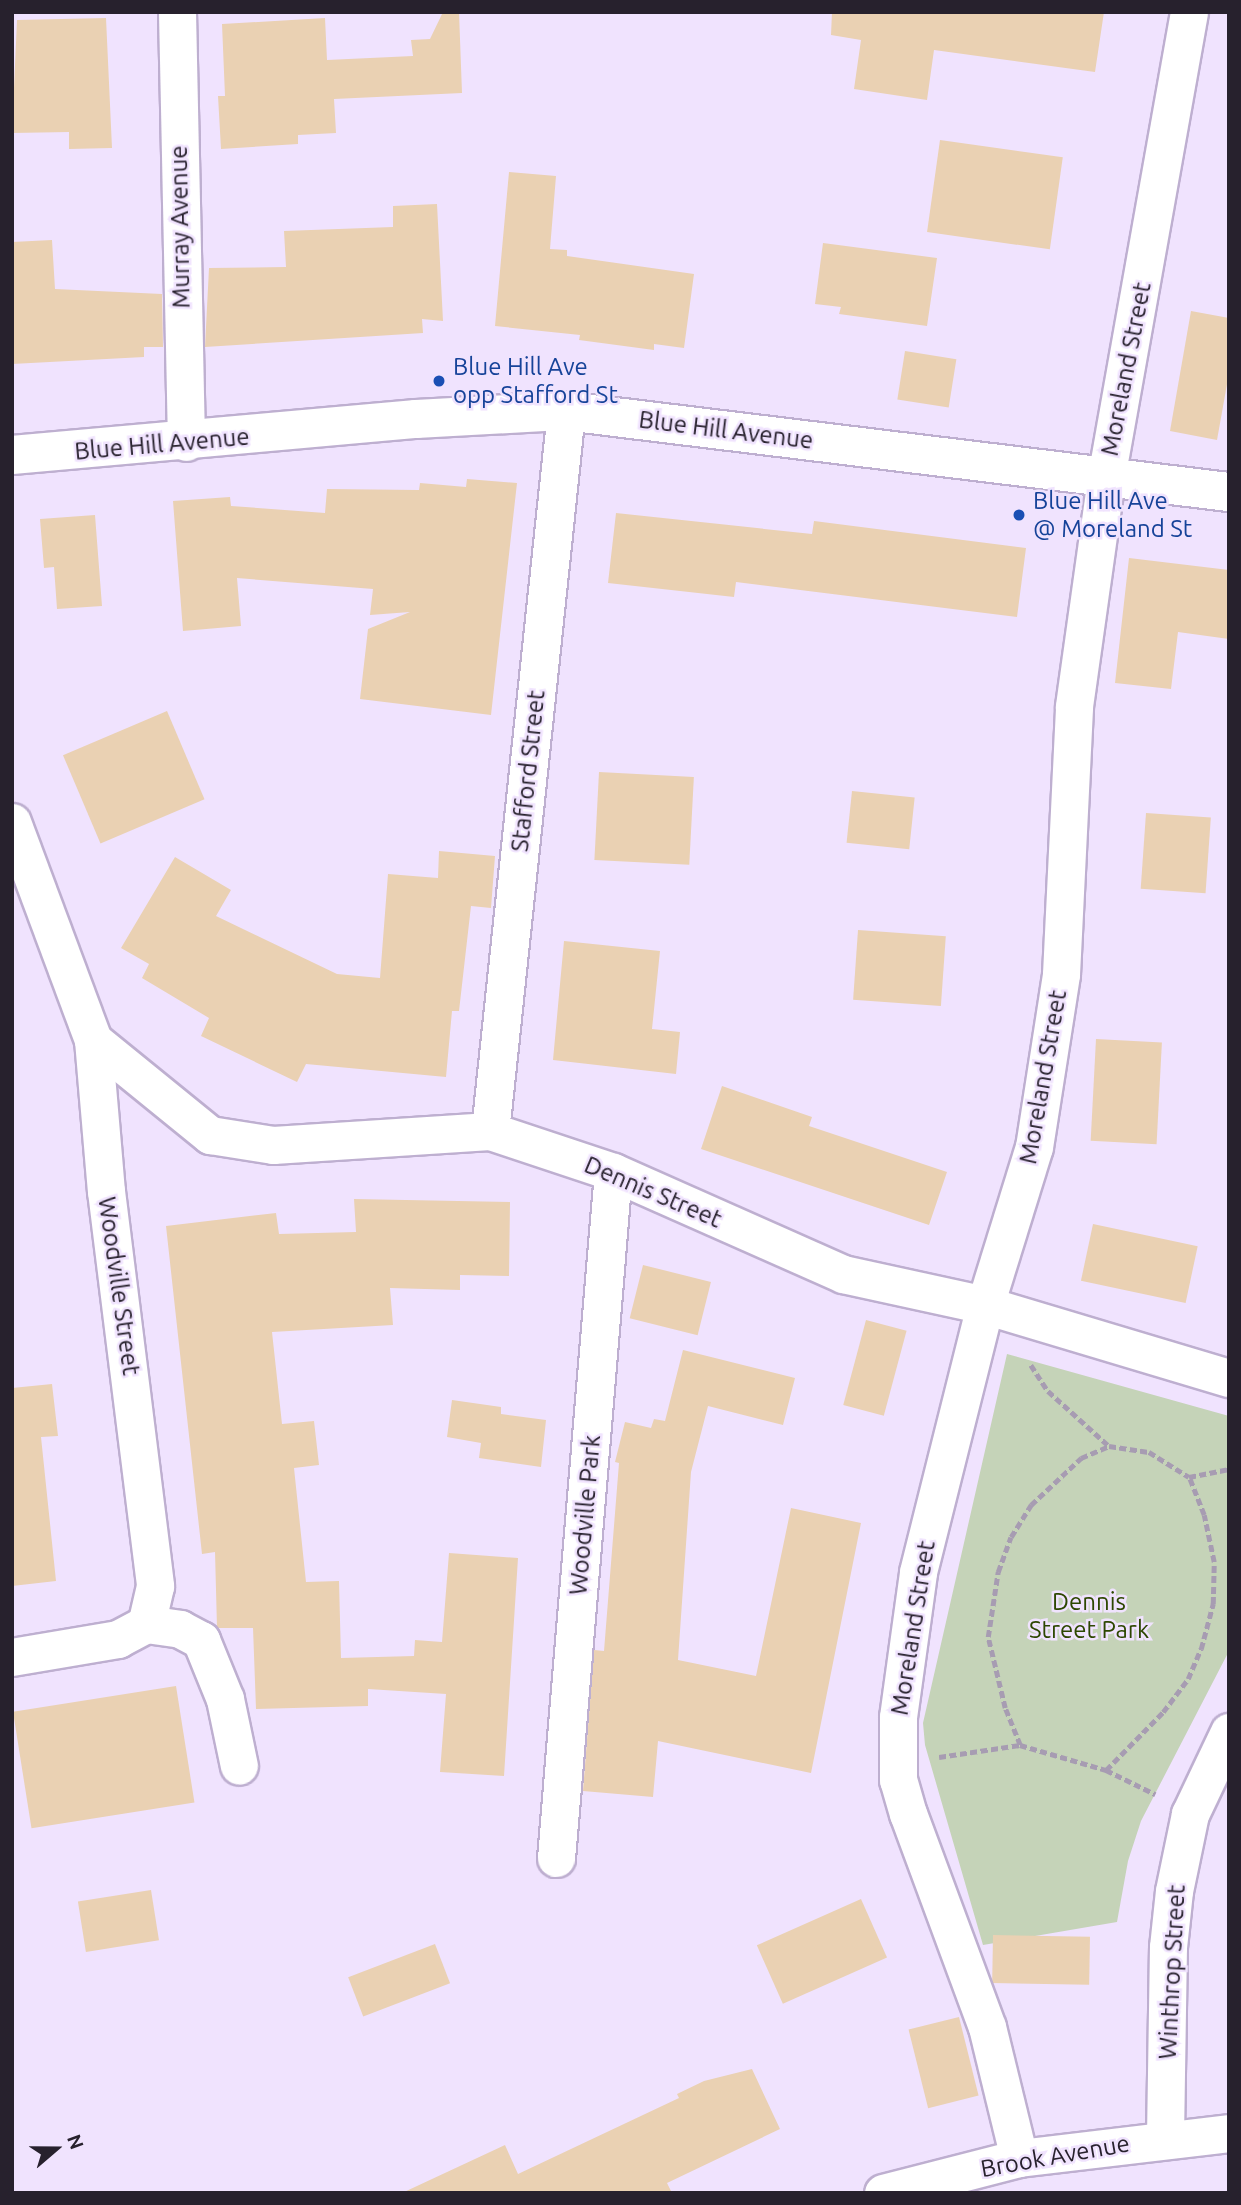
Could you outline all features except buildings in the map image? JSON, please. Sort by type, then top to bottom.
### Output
[{"type":"main road","name":"Blue Hill Avenue","points":[[12,455],[186,442],[416,419],[566,411],[1229,492]]},
{"type":"street","name":"Murray Avenue","points":[[177,12],[186,442]]},
{"type":"street","name":"Moreland Street","points":[[1019,2158],[987,2028],[898,1780],[898,1717],[918,1572],[985,1305],[1034,1147],[1060,974],[1074,706],[1106,478],[1189,12]]},
{"type":"street","name":"Stafford Street","points":[[490,1131],[566,411]]},
{"type":"street","name":"Woodville Street","points":[[12,822],[93,1040],[106,1191],[155,1586],[146,1624]]},
{"type":"street","name":"Dennis Street","points":[[93,1040],[210,1135],[273,1144],[490,1131],[613,1172],[843,1274],[985,1305],[1229,1378]]},
{"type":"street","name":"Woodville Park","points":[[556,1858],[613,1172]]},
{"type":"street","points":[[12,1657],[118,1639],[146,1624],[180,1629],[201,1640],[225,1699],[239,1766]]},
{"type":"street","name":"Winthrop Street","points":[[1165,2137],[1168,1947],[1174,1891],[1190,1814],[1229,1732]]},
{"type":"street","name":"Brook Avenue","points":[[883,2193],[1019,2158],[1165,2137],[1229,2133]]},
{"type":"path","points":[[1028,1360],[1048,1391],[1108,1446]]},
{"type":"path","points":[[1020,1745],[1005,1708],[988,1637],[998,1572],[1011,1537],[1031,1505],[1081,1458],[1108,1446],[1149,1452],[1189,1477],[1205,1514],[1214,1562],[1213,1604],[1201,1648],[1188,1679],[1163,1712],[1106,1770]]},
{"type":"path","points":[[1189,1477],[1229,1469]]},
{"type":"path","points":[[935,1758],[1020,1745],[1106,1770],[1165,1800]]},
{"type":"green space","name":"Dennis Street Park","points":[[1007,1354],[1229,1416],[1229,1651],[1141,1821],[1128,1861],[1117,1922],[983,1945],[925,1745],[923,1723]]},
{"type":"place","name":"Blue Hill Ave opp Stafford St","points":[[439,381]]},
{"type":"place","name":"Blue Hill Ave @ Moreland St","points":[[1019,515]]}]
